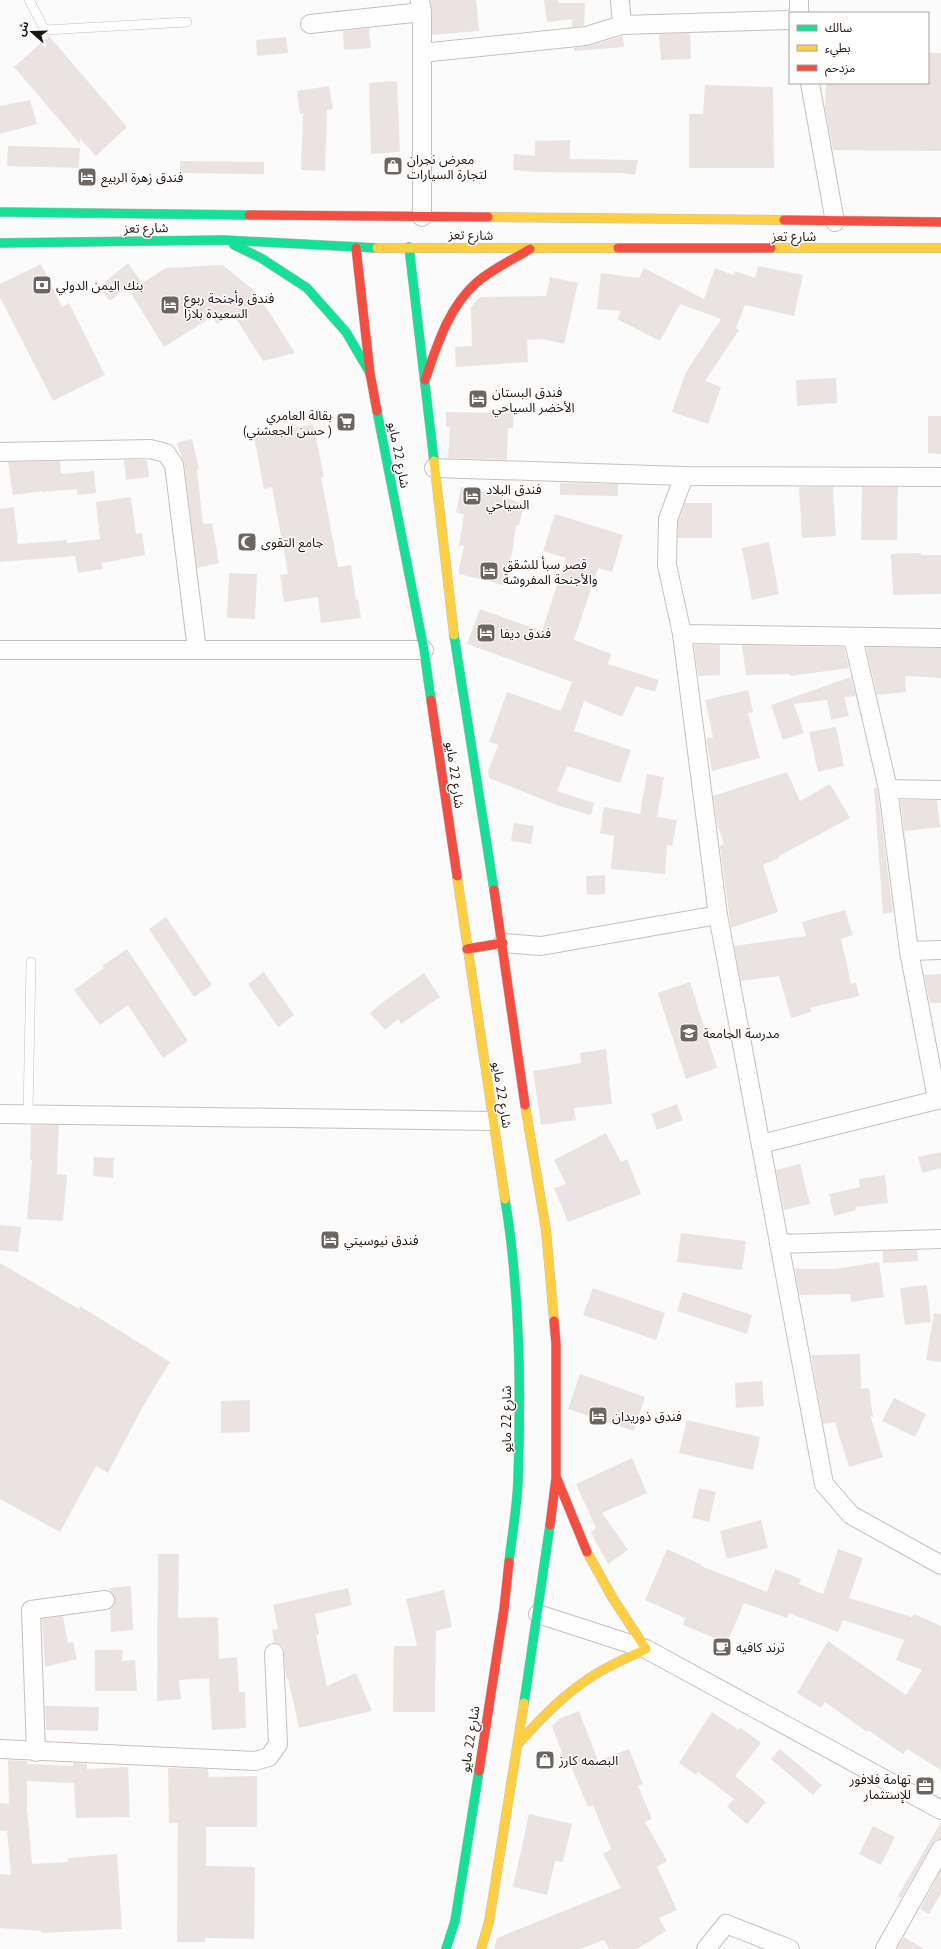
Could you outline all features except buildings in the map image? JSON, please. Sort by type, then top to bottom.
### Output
[{"type":"main road","name":"شارع تعز","points":[[0,212],[941,222]]},
{"type":"main road","name":"شارع تعز","points":[[0,242],[224,240],[356,248],[941,248]]},
{"type":"main road","points":[[224,240],[261,258],[307,288],[346,332],[370,373]]},
{"type":"main road","name":"شارع 22 مايو","points":[[409,247],[425,380],[451,647],[503,943],[527,1117],[546,1230],[556,1344],[556,1478],[531,1613],[518,1744],[489,1922],[481,1949]]},
{"type":"main road","name":"شارع 22 مايو","points":[[356,248],[370,373],[428,649],[467,949],[510,1232],[519,1347],[518,1482],[507,1609],[455,1921],[446,1949]]},
{"type":"main road","points":[[425,380],[444,326],[470,289],[499,267],[531,249]]},
{"type":"main road","points":[[467,949],[503,943]]},
{"type":"main road","points":[[518,1744],[544,1714],[575,1687],[609,1666],[646,1649],[612,1597],[582,1542],[556,1478]]},
{"type":"street","points":[[620,0],[622,25]]},
{"type":"street","points":[[799,0],[799,12]]},
{"type":"street","points":[[310,24],[421,6],[422,217]]},
{"type":"street","points":[[422,52],[586,36],[622,25],[789,20]]},
{"type":"street","points":[[810,84],[835,222]]},
{"type":"street","points":[[0,452],[150,449],[166,453],[174,465],[197,650]]},
{"type":"street","points":[[434,468],[684,476],[941,477]]},
{"type":"street","points":[[684,476],[668,519],[667,566],[682,634],[718,915],[824,1484],[851,1515],[941,1565]]},
{"type":"street","points":[[682,634],[853,638],[941,638]]},
{"type":"street","points":[[761,1144],[939,1099],[909,951],[888,789],[853,638]]},
{"type":"street","points":[[0,650],[428,649]]},
{"type":"street","points":[[888,789],[941,790]]},
{"type":"street","points":[[503,943],[542,946],[718,915]]},
{"type":"street","points":[[909,951],[941,950]]},
{"type":"street","points":[[0,1114],[492,1121]]},
{"type":"street","points":[[779,1244],[941,1239]]},
{"type":"street","points":[[36,1752],[30,1610],[105,1600]]},
{"type":"street","points":[[531,1613],[646,1649],[941,1810]]},
{"type":"street","points":[[0,1750],[254,1761],[269,1757],[278,1744],[274,1653]]},
{"type":"street","points":[[885,1949],[941,1849]]},
{"type":"street","points":[[706,1949],[726,1924],[790,1949]]},
{"type":"lane","points":[[29,0],[45,30],[187,22]]},
{"type":"lane","points":[[28,1114],[31,962]]},
{"type":"traffic: fast","points":[[0,212],[249,215]]},
{"type":"traffic: fast","points":[[0,243],[224,240],[377,248]]},
{"type":"traffic: fast","points":[[234,245],[261,258],[307,288],[346,332],[370,373]]},
{"type":"traffic: fast","points":[[409,247],[434,461]]},
{"type":"traffic: fast","points":[[377,411],[424,650],[431,700]]},
{"type":"traffic: fast","points":[[454,635],[494,890]]},
{"type":"traffic: fast","points":[[505,1199],[514,1269],[519,1375],[518,1481],[516,1511],[509,1562]]},
{"type":"traffic: fast","points":[[524,1703],[550,1525]]},
{"type":"traffic: fast","points":[[446,1949],[455,1921],[479,1771]]},
{"type":"traffic: slow","points":[[488,217],[784,220]]},
{"type":"traffic: slow","points":[[377,248],[618,248]]},
{"type":"traffic: slow","points":[[771,248],[941,248]]},
{"type":"traffic: slow","points":[[434,461],[454,635]]},
{"type":"traffic: slow","points":[[457,876],[505,1199]]},
{"type":"traffic: slow","points":[[525,1105],[546,1230],[554,1321]]},
{"type":"traffic: slow","points":[[518,1744],[545,1715],[574,1689],[602,1670],[646,1649],[612,1597],[587,1552]]},
{"type":"traffic: slow","points":[[481,1949],[489,1922],[524,1703]]},
{"type":"traffic: jam","points":[[249,215],[488,217]]},
{"type":"traffic: jam","points":[[784,220],[941,222]]},
{"type":"traffic: jam","points":[[356,248],[370,373],[377,411]]},
{"type":"traffic: jam","points":[[618,248],[771,248]]},
{"type":"traffic: jam","points":[[425,380],[444,328],[466,293],[489,273],[530,249]]},
{"type":"traffic: jam","points":[[431,700],[457,876]]},
{"type":"traffic: jam","points":[[494,890],[525,1105]]},
{"type":"traffic: jam","points":[[467,949],[503,943]]},
{"type":"traffic: jam","points":[[550,1525],[556,1478],[556,1344],[554,1321]]},
{"type":"traffic: jam","points":[[557,1479],[587,1552]]},
{"type":"traffic: jam","points":[[479,1771],[504,1609],[509,1562]]},
{"type":"place","name":"معرض نجران لتجارة السيارات","points":[[393,166]]},
{"type":"place","name":"فندق زهرة الربيع","points":[[87,177]]},
{"type":"place","name":"بنك اليمن الدولي","points":[[42,285]]},
{"type":"place","name":"فندق وأجنحة ربوع السعيدة بلازا","points":[[170,305]]},
{"type":"place","name":"فندق البستان الأخضر السياحي","points":[[478,399]]},
{"type":"place","name":"بقالة العامري (حسن الجعشني )","points":[[346,422]]},
{"type":"place","name":"فندق البلاد السياحي","points":[[472,496]]},
{"type":"place","name":"جامع التقوى","points":[[247,542]]},
{"type":"place","name":"قصر سبأ للشقق والأجنحة المفروشة","points":[[489,571]]},
{"type":"place","name":"فندق ديفا","points":[[486,633]]},
{"type":"place","name":"مدرسة الجامعة","points":[[689,1033]]},
{"type":"place","name":"فندق نيوسيتي","points":[[330,1240]]},
{"type":"place","name":"فندق ذوريدان","points":[[598,1416]]},
{"type":"place","name":"ترند كافيه","points":[[722,1647]]},
{"type":"place","name":"البصمه كارز","points":[[545,1760]]},
{"type":"place","name":"تهامة فلافور للإستثمار","points":[[925,1786]]}]
